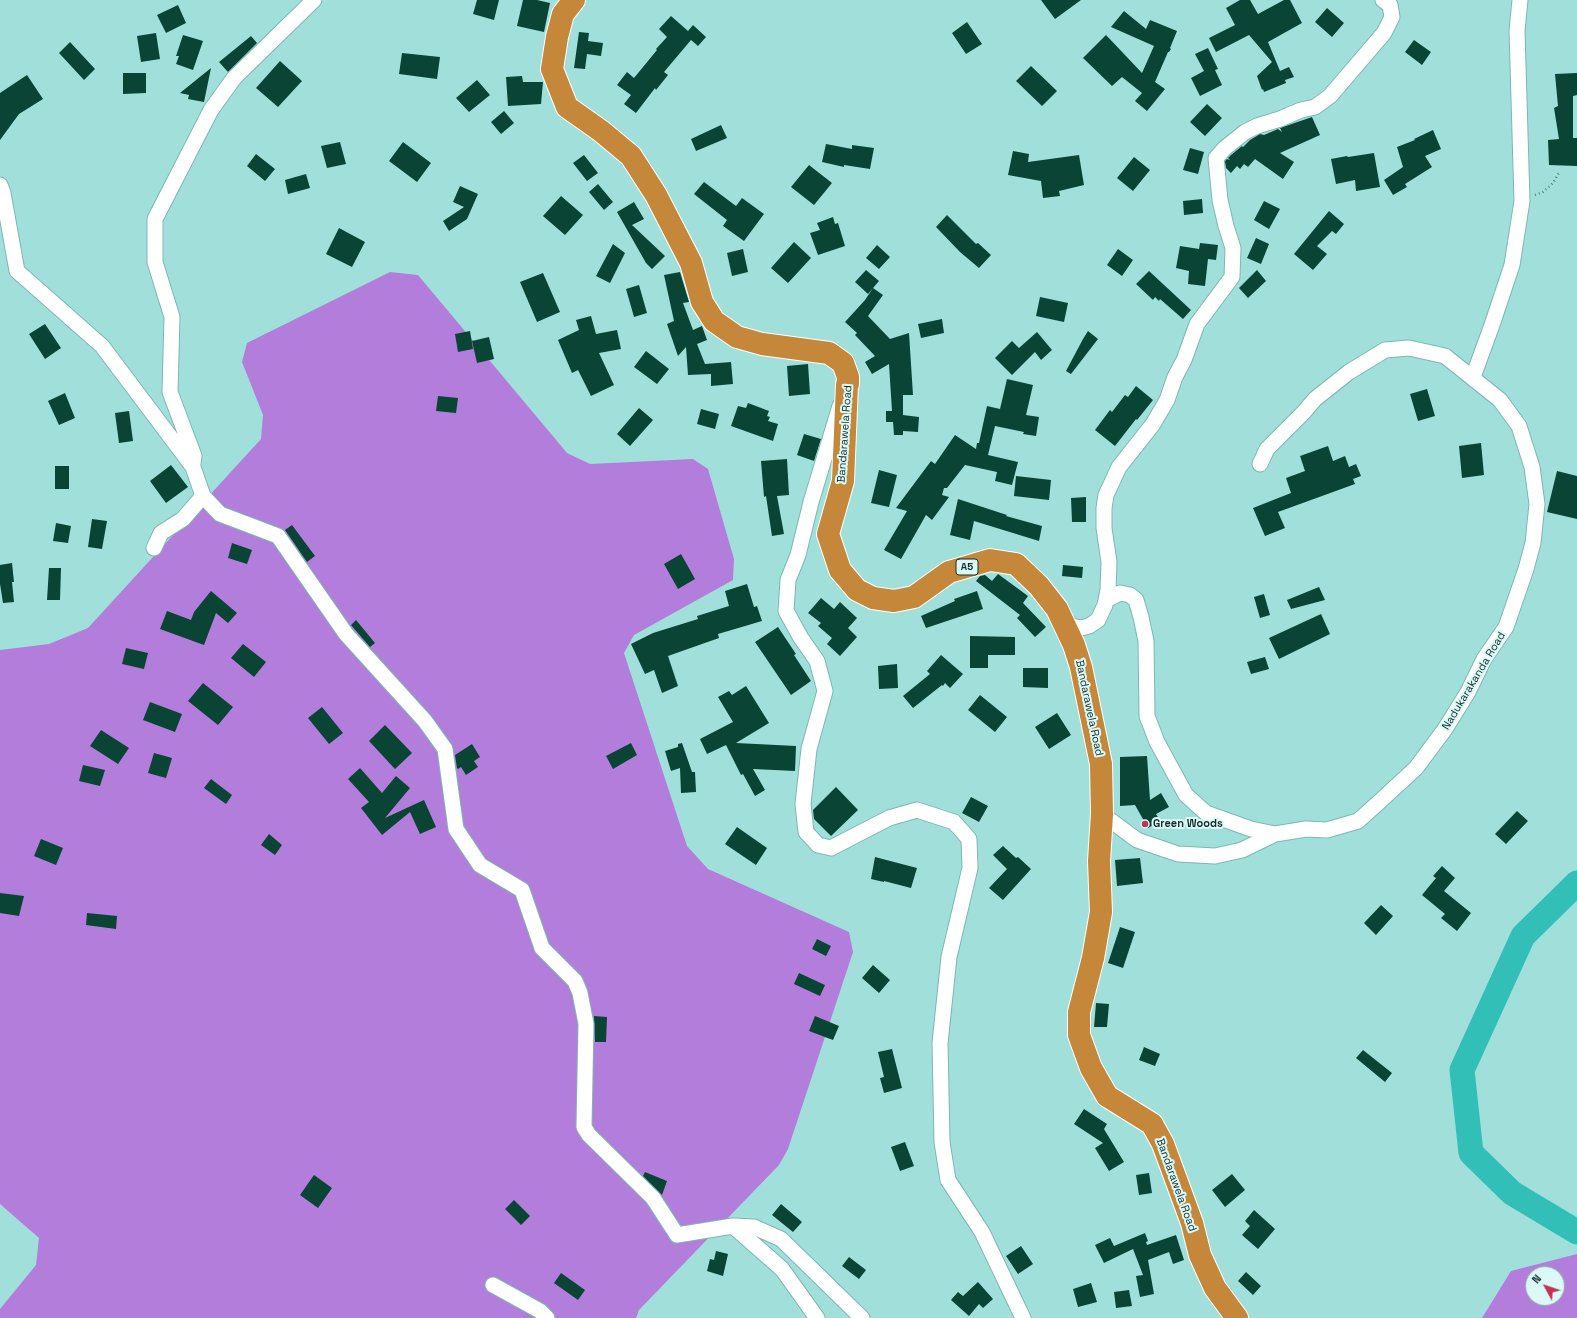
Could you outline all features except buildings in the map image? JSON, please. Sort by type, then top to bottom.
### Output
[{"type":"highway","name":"Bandarawela Road","points":[[574,0],[563,14],[557,37],[552,69],[568,107],[601,131],[631,156],[656,195],[691,263],[702,302],[714,321],[737,337],[762,344],[829,352],[843,363],[848,378],[843,481],[828,534],[840,570],[857,590],[873,598],[894,601],[914,596],[949,572],[990,560],[1016,564],[1039,586],[1057,609],[1074,644],[1082,667],[1101,764],[1102,814],[1099,862],[1101,912],[1093,958],[1079,1012],[1079,1035],[1091,1068],[1108,1096],[1152,1124],[1163,1144],[1192,1223],[1200,1255],[1215,1288],[1237,1318]]},
{"type":"street","points":[[193,467],[194,456],[170,392],[172,317],[155,262],[155,219],[211,110],[234,78],[314,0]]},
{"type":"street","points":[[1062,620],[1072,626],[1081,628],[1089,626],[1098,620],[1106,600],[1110,562],[1104,528],[1104,508],[1106,495],[1119,467],[1153,424],[1167,400],[1197,324],[1232,277],[1233,248],[1220,200],[1216,158],[1225,148],[1245,132],[1301,110],[1315,107],[1330,96],[1384,33],[1392,17],[1390,5],[1384,0]]},
{"type":"street","points":[[1473,377],[1512,265],[1522,201],[1517,31],[1520,0]]},
{"type":"street","points":[[0,185],[3,193],[17,271],[102,346],[154,413],[193,467],[204,496],[220,514],[278,536],[346,634],[425,721],[445,749],[456,829],[480,865],[522,890],[542,948],[575,981],[580,993],[586,1024],[584,1127],[589,1135],[653,1198],[677,1235],[733,1226],[754,1227],[781,1239],[862,1318]]},
{"type":"street","name":"Nadukarakanda Road","points":[[1106,600],[1120,593],[1130,596],[1136,600],[1142,617],[1146,641],[1146,716],[1156,742],[1186,795],[1206,812],[1251,829],[1275,834],[1306,829],[1326,830],[1358,821],[1416,768],[1445,729],[1468,692],[1484,659],[1506,627],[1526,569],[1533,543],[1537,504],[1532,467],[1519,426],[1500,400],[1445,356],[1409,348],[1385,350],[1349,372],[1315,399],[1267,449],[1260,464]]},
{"type":"street","points":[[847,384],[811,502],[798,555],[788,580],[786,611],[801,638],[817,661],[825,691],[809,750],[803,804],[806,832],[818,846],[831,848],[889,818],[917,810],[954,822],[969,839],[970,868],[949,957],[940,1043],[942,1142],[948,1180],[982,1232],[1023,1318]]},
{"type":"street","points":[[154,548],[161,533],[183,519],[204,496]]},
{"type":"street","points":[[1102,814],[1137,840],[1178,854],[1215,856],[1242,850],[1275,834]]},
{"type":"street","points":[[733,1226],[782,1268],[817,1318]]},
{"type":"street","points":[[493,1285],[540,1310],[547,1318]]},
{"type":"path","points":[[1522,201],[1543,192],[1553,183],[1560,171]]},
{"type":"shaded area","points":[[390,272],[418,275],[567,453],[590,464],[693,459],[708,469],[734,559],[733,580],[634,635],[624,653],[687,846],[708,869],[849,932],[853,952],[788,1149],[779,1165],[639,1310],[636,1318],[0,1318],[0,1309],[36,1265],[39,1238],[0,1204],[0,650],[49,644],[88,628],[261,439],[263,415],[242,362],[247,343]]},
{"type":"shaded area","points":[[1577,1254],[1577,1318],[1482,1318],[1511,1271],[1525,1267],[1525,1306],[1565,1306],[1565,1266],[1530,1266]]},
{"type":"waterway","points":[[1577,883],[1523,936],[1462,1070],[1471,1153],[1512,1193],[1577,1232]]},
{"type":"place","name":"Green Woods","points":[[1145,824]]}]
